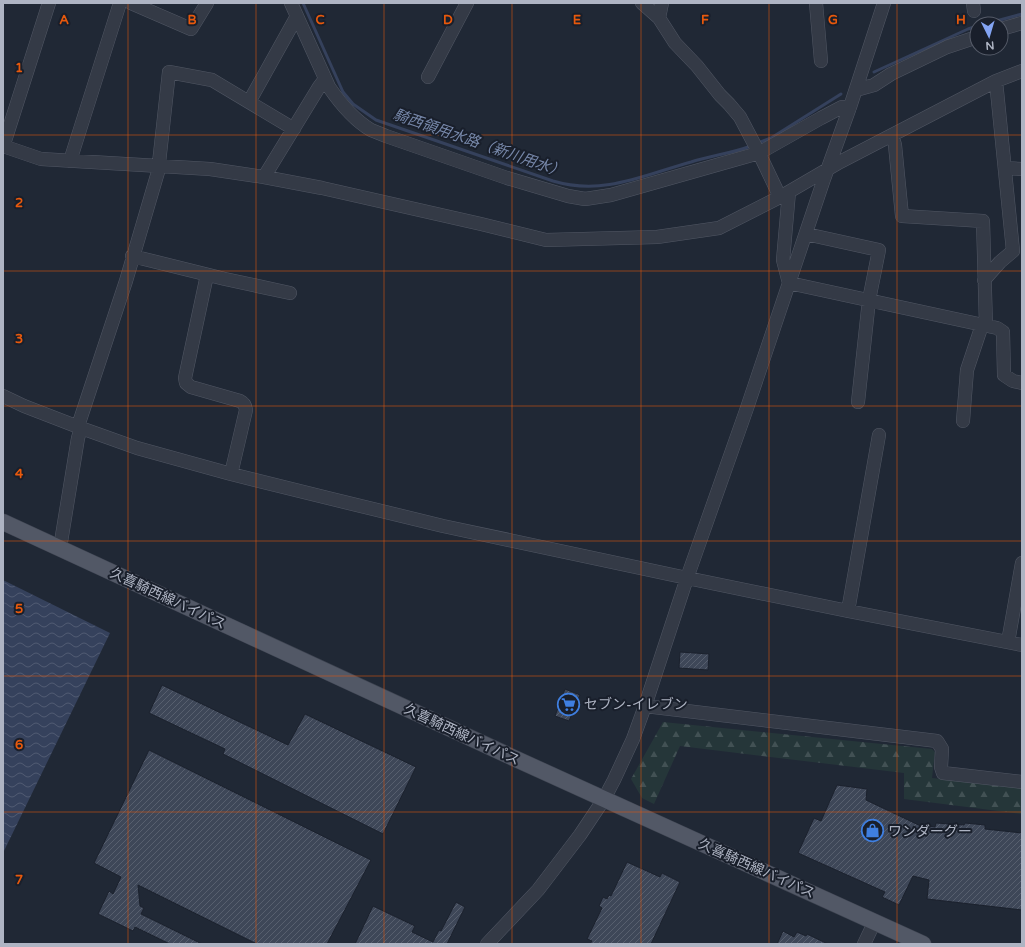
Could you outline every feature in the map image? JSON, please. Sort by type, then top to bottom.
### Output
[{"type":"main road","name":"久喜騎西線バイパス","points":[[3,522],[604,799],[923,944]]},
{"type":"street","points":[[49,3],[3,146],[41,159],[210,169],[322,188],[546,240],[657,237],[719,228],[785,195],[840,162],[996,81],[1022,71]]},
{"type":"street","points":[[70,161],[120,3]]},
{"type":"street","points":[[131,3],[191,29],[208,3]]},
{"type":"street","points":[[291,3],[329,87],[337,99],[357,119],[371,130],[507,178],[568,196],[585,199],[611,195],[759,153],[842,107],[850,107]]},
{"type":"street","points":[[428,77],[467,3]]},
{"type":"street","points":[[642,3],[659,18],[675,43],[740,117],[759,153],[785,195],[783,260],[790,283]]},
{"type":"street","points":[[659,18],[662,3]]},
{"type":"street","points":[[816,3],[821,61]]},
{"type":"street","points":[[487,944],[538,890],[580,834],[604,799],[633,739],[687,578],[856,90],[884,3]]},
{"type":"street","points":[[249,102],[297,16]]},
{"type":"street","points":[[1009,27],[1022,23]]},
{"type":"street","points":[[856,90],[874,85],[891,74],[947,47],[969,40]]},
{"type":"street","points":[[60,548],[79,427],[123,289],[159,165],[169,72],[212,80],[294,129]]},
{"type":"street","points":[[264,178],[325,79]]},
{"type":"street","points":[[984,280],[1000,262],[1013,251],[1017,234],[1005,168],[996,81]]},
{"type":"street","points":[[892,136],[895,145],[902,216],[983,222],[984,325],[967,370],[963,421]]},
{"type":"street","points":[[1005,168],[1022,169]]},
{"type":"street","points":[[806,234],[879,250],[870,300],[858,402]]},
{"type":"street","points":[[132,256],[207,275],[290,293]]},
{"type":"street","points":[[207,275],[185,378],[186,383],[192,386],[240,401],[246,406],[231,474]]},
{"type":"street","points":[[790,283],[997,328],[1003,332],[1004,375],[1014,381],[1022,383]]},
{"type":"street","points":[[3,396],[24,406],[137,448],[231,474],[332,499],[443,526],[687,578],[1022,645]]},
{"type":"street","points":[[848,611],[880,435]]},
{"type":"street","points":[[1008,642],[1022,563]]},
{"type":"street","points":[[645,706],[937,741],[942,749],[941,767],[943,773],[1022,782]]},
{"type":"street","points":[[864,944],[874,921]]},
{"type":"green space","points":[[663,722],[932,749],[935,752],[932,778],[1022,788],[1022,814],[904,799],[904,773],[680,746],[654,804],[642,798],[631,779]]},
{"type":"water","points":[[3,580],[110,633],[3,853]]},
{"type":"building","points":[[680,652],[709,654],[708,670],[679,668]]},
{"type":"building","points":[[162,685],[288,745],[305,714],[416,767],[383,834],[223,754],[225,749],[149,713]]},
{"type":"building","points":[[565,689],[580,695],[569,721],[555,716]]},
{"type":"building","points":[[149,750],[371,860],[327,944],[257,944],[138,885],[140,906],[144,908],[141,914],[202,944],[170,944],[135,927],[133,931],[98,914],[109,891],[113,894],[121,877],[94,863]]},
{"type":"building","points":[[837,785],[867,789],[866,800],[927,829],[929,826],[935,827],[936,823],[964,825],[965,823],[985,825],[985,829],[1022,833],[1022,910],[927,899],[929,880],[913,876],[899,905],[882,897],[885,892],[798,853],[814,818],[821,821]]},
{"type":"building","points":[[627,862],[660,877],[662,873],[680,882],[651,944],[590,944],[592,941],[587,939],[602,908],[599,906],[603,897],[607,899],[609,895],[611,896]]},
{"type":"building","points":[[456,902],[465,907],[447,944],[355,944],[373,906],[415,926],[412,932],[433,942],[439,930],[441,931]]},
{"type":"building","points":[[783,931],[794,937],[797,932],[806,936],[807,934],[828,944],[777,944]]},
{"type":"waterway","name":"騎西領用水路（新川用水）","points":[[303,3],[343,92],[353,104],[376,120],[553,181],[571,185],[589,186],[623,182],[751,146]]},
{"type":"waterway","name":"騎西領用水路（新川用水）","points":[[1009,18],[1022,14]]},
{"type":"waterway","name":"騎西領用水路（新川用水）","points":[[874,72],[969,29]]},
{"type":"waterway","name":"騎西領用水路（新川用水）","points":[[758,143],[771,138],[841,94]]},
{"type":"place","name":"セブン-イレブン","points":[[568,704]]},
{"type":"place","name":"ワンダーグー","points":[[872,831]]}]
